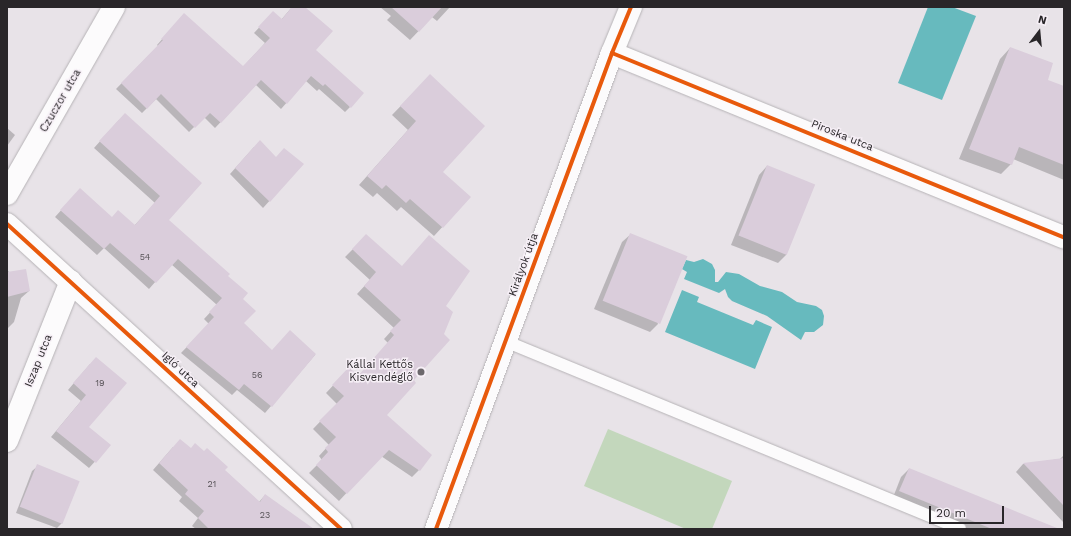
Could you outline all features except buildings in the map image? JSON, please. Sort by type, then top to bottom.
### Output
[{"type":"street","name":"Czuczor utca","points":[[7,194],[114,7]]},
{"type":"street","name":"Királyok útja","points":[[436,529],[612,53],[631,7]]},
{"type":"street","name":"Piroska utca","points":[[612,53],[1064,237]]},
{"type":"street","name":"Igló utca","points":[[7,224],[341,529]]},
{"type":"street","name":"Iszap utca","points":[[7,441],[71,281]]},
{"type":"lane","points":[[506,341],[960,529]]},
{"type":"green space","points":[[608,429],[732,481],[712,529],[686,529],[584,486]]},
{"type":"water","points":[[928,7],[952,7],[976,16],[942,100],[898,83]]},
{"type":"water","points":[[703,259],[712,264],[715,270],[715,282],[718,282],[726,272],[739,274],[760,286],[782,292],[797,302],[816,306],[822,310],[824,316],[823,325],[814,332],[805,332],[801,340],[767,316],[732,301],[728,297],[725,289],[719,293],[684,279],[687,272],[682,269],[686,260],[694,262]]},
{"type":"water","points":[[682,290],[699,297],[697,302],[753,325],[756,320],[772,327],[755,369],[665,332]]},
{"type":"cycle path","points":[[436,529],[612,53],[631,7]]},
{"type":"cycle path","points":[[612,53],[1064,237]]},
{"type":"cycle path","points":[[7,224],[341,529]]},
{"type":"place","name":"Kállai Kettős Kisvendéglő","points":[[421,372]]}]
